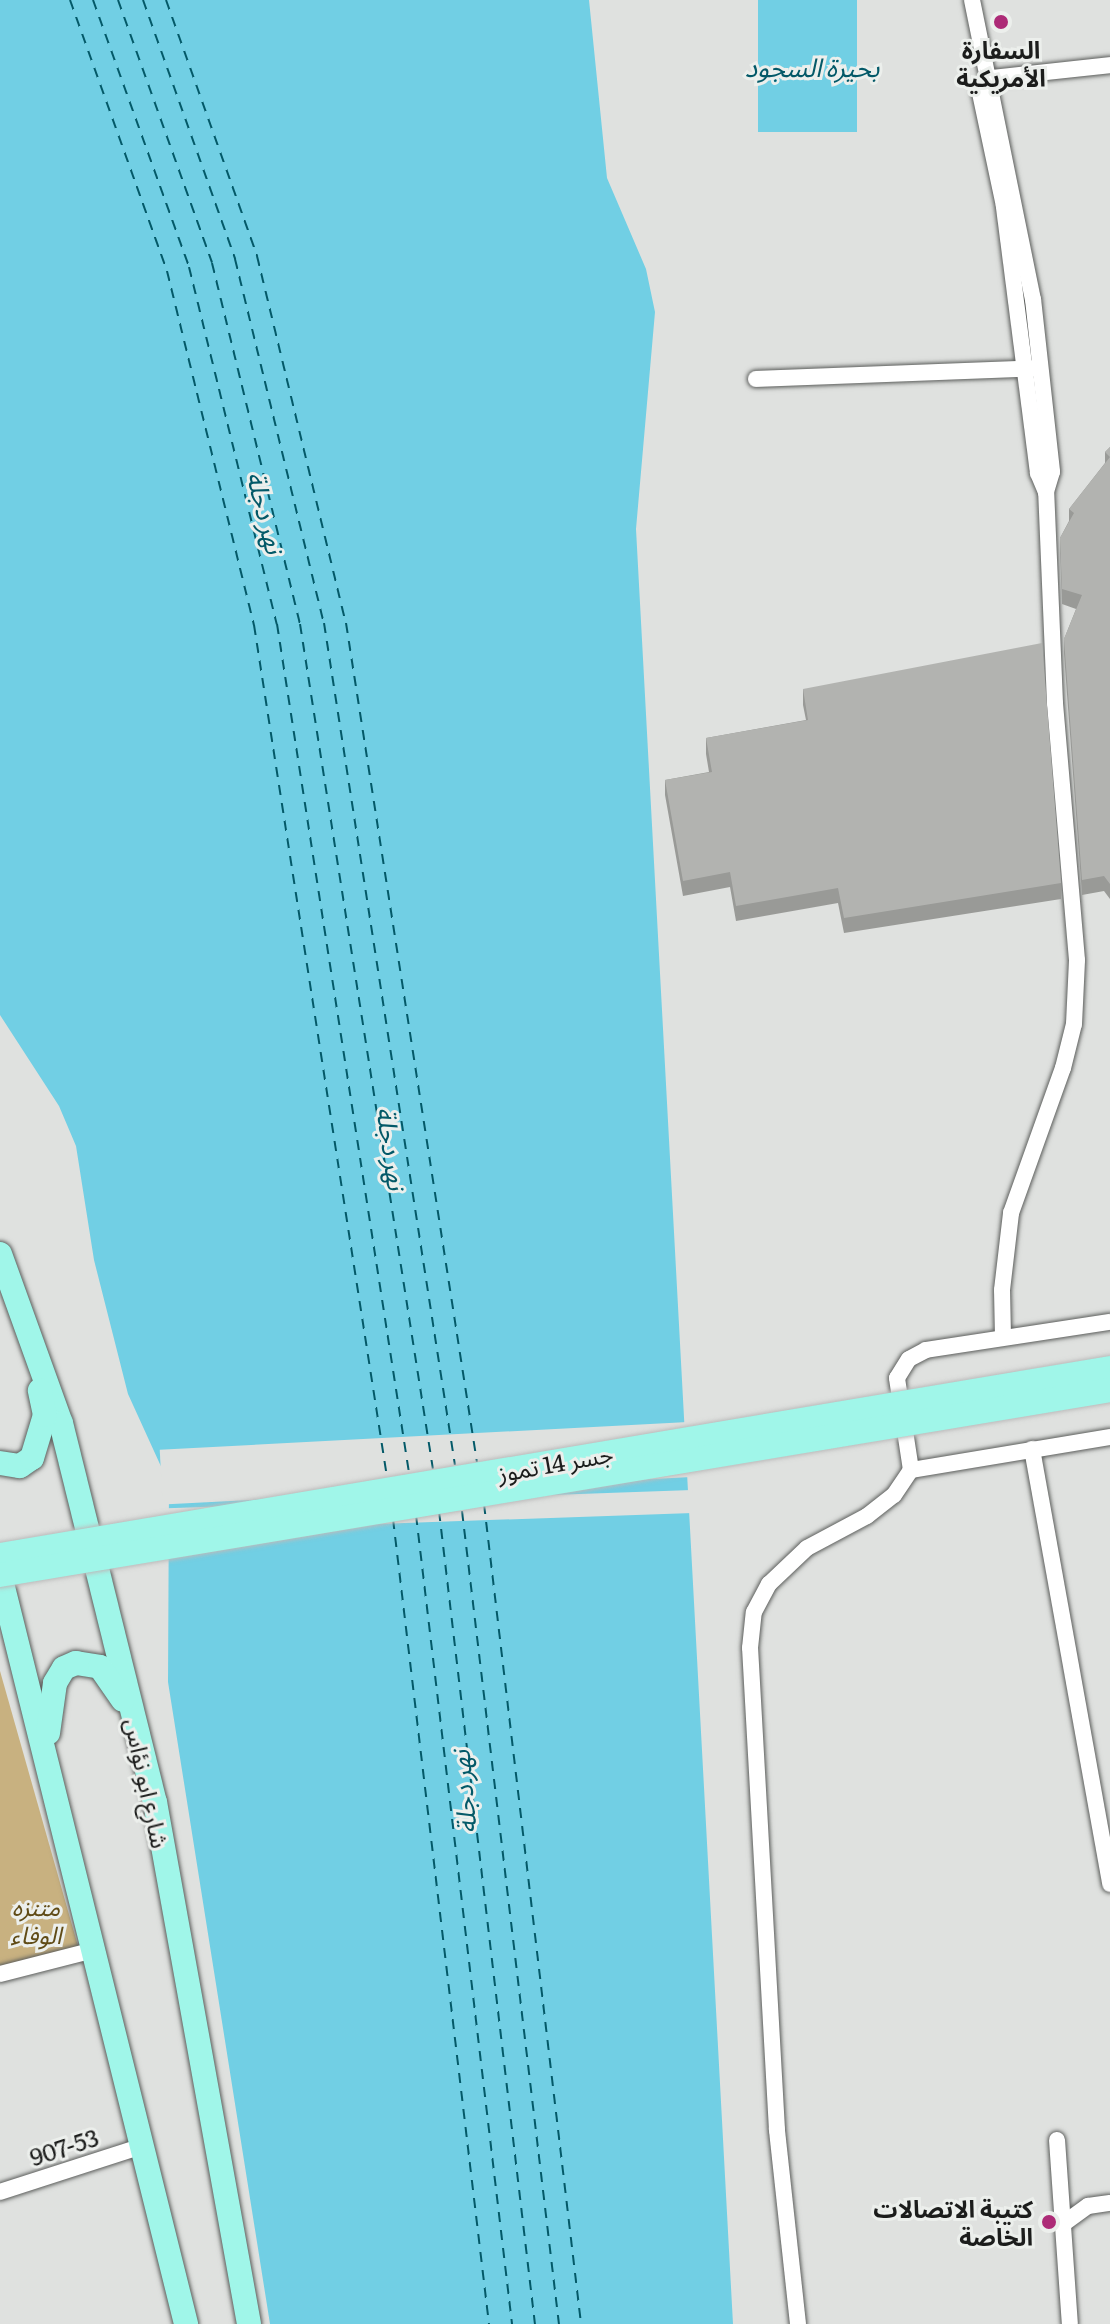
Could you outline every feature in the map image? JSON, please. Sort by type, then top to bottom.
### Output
[{"type":"main road","points":[[0,1463],[20,1466],[32,1458],[45,1415],[2,1258]]},
{"type":"main road","name":"شارع ابو نؤاس","points":[[2,1258],[61,1423],[155,1802],[249,2324]]},
{"type":"main road","name":"جسر 14 تموز","points":[[0,1555],[1110,1368]]},
{"type":"main road","name":"جسر 14 تموز","points":[[0,1575],[1110,1390]]},
{"type":"main road","points":[[0,1575],[186,2324]]},
{"type":"main road","points":[[68,1844],[48,1741],[47,1707],[64,1668],[89,1662],[116,1684],[155,1802]]},
{"type":"street","points":[[972,0],[1021,225],[1034,368],[1053,477],[1046,492],[1055,703],[1077,960],[1074,1024],[1041,1138],[1011,1213],[1002,1290],[1003,1337]]},
{"type":"street","points":[[991,78],[1110,65]]},
{"type":"street","points":[[756,379],[1034,368]]},
{"type":"street","points":[[798,2324],[776,2114],[750,1648],[754,1612],[769,1584],[807,1548],[867,1516],[894,1495],[911,1470],[897,1378],[901,1367],[926,1350],[1110,1322]]},
{"type":"street","points":[[911,1470],[1110,1437]]},
{"type":"street","points":[[1032,1449],[1110,1884]]},
{"type":"street","points":[[0,1974],[94,1950]]},
{"type":"street","points":[[1057,2140],[1070,2324]]},
{"type":"street","name":"907-53","points":[[0,2192],[142,2146]]},
{"type":"street","points":[[1063,2224],[1088,2206],[1110,2203]]},
{"type":"green space","name":"متنزه الوفاء","points":[[0,1671],[78,1946],[0,1970]]},
{"type":"water","name":"نهر دجلة","points":[[0,0],[589,0],[607,178],[646,269],[655,312],[636,529],[733,2324],[270,2324],[168,1682],[169,1484],[128,1394],[94,1260],[76,1146],[59,1106],[0,1015]]},
{"type":"water","name":"بحيرة السجود","points":[[758,0],[857,0],[857,132],[758,132]]},
{"type":"pier","points":[[688,1422],[691,1477],[163,1505],[160,1450]]},
{"type":"pier","points":[[692,1490],[693,1513],[161,1532],[160,1509]]},
{"type":"building","points":[[1110,457],[1110,884],[1104,876],[1082,880],[1064,639],[1082,595],[1062,589],[1060,538],[1074,513],[1069,509]]},
{"type":"building","points":[[1042,643],[1061,883],[844,918],[838,888],[736,906],[730,872],[683,881],[665,780],[712,772],[706,738],[808,720],[803,689]]},
{"type":"ferry route","points":[[70,0],[167,271],[254,625],[387,1477]]},
{"type":"ferry route","points":[[93,0],[189,267],[277,624],[409,1473]]},
{"type":"ferry route","points":[[118,0],[212,263],[300,624],[433,1469]]},
{"type":"ferry route","points":[[143,0],[235,259],[324,623],[455,1465]]},
{"type":"ferry route","points":[[166,0],[257,256],[346,623],[477,1462]]},
{"type":"ferry route","points":[[484,1504],[581,2324]]},
{"type":"ferry route","points":[[439,1511],[535,2324]]},
{"type":"ferry route","points":[[462,1511],[559,2324]]},
{"type":"ferry route","points":[[416,1515],[512,2324]]},
{"type":"ferry route","points":[[393,1519],[489,2324]]},
{"type":"place","name":"السفارة الأمريكية","points":[[1001,22]]},
{"type":"place","name":"كتيبة الاتصالات الخاصة","points":[[1049,2222]]}]
